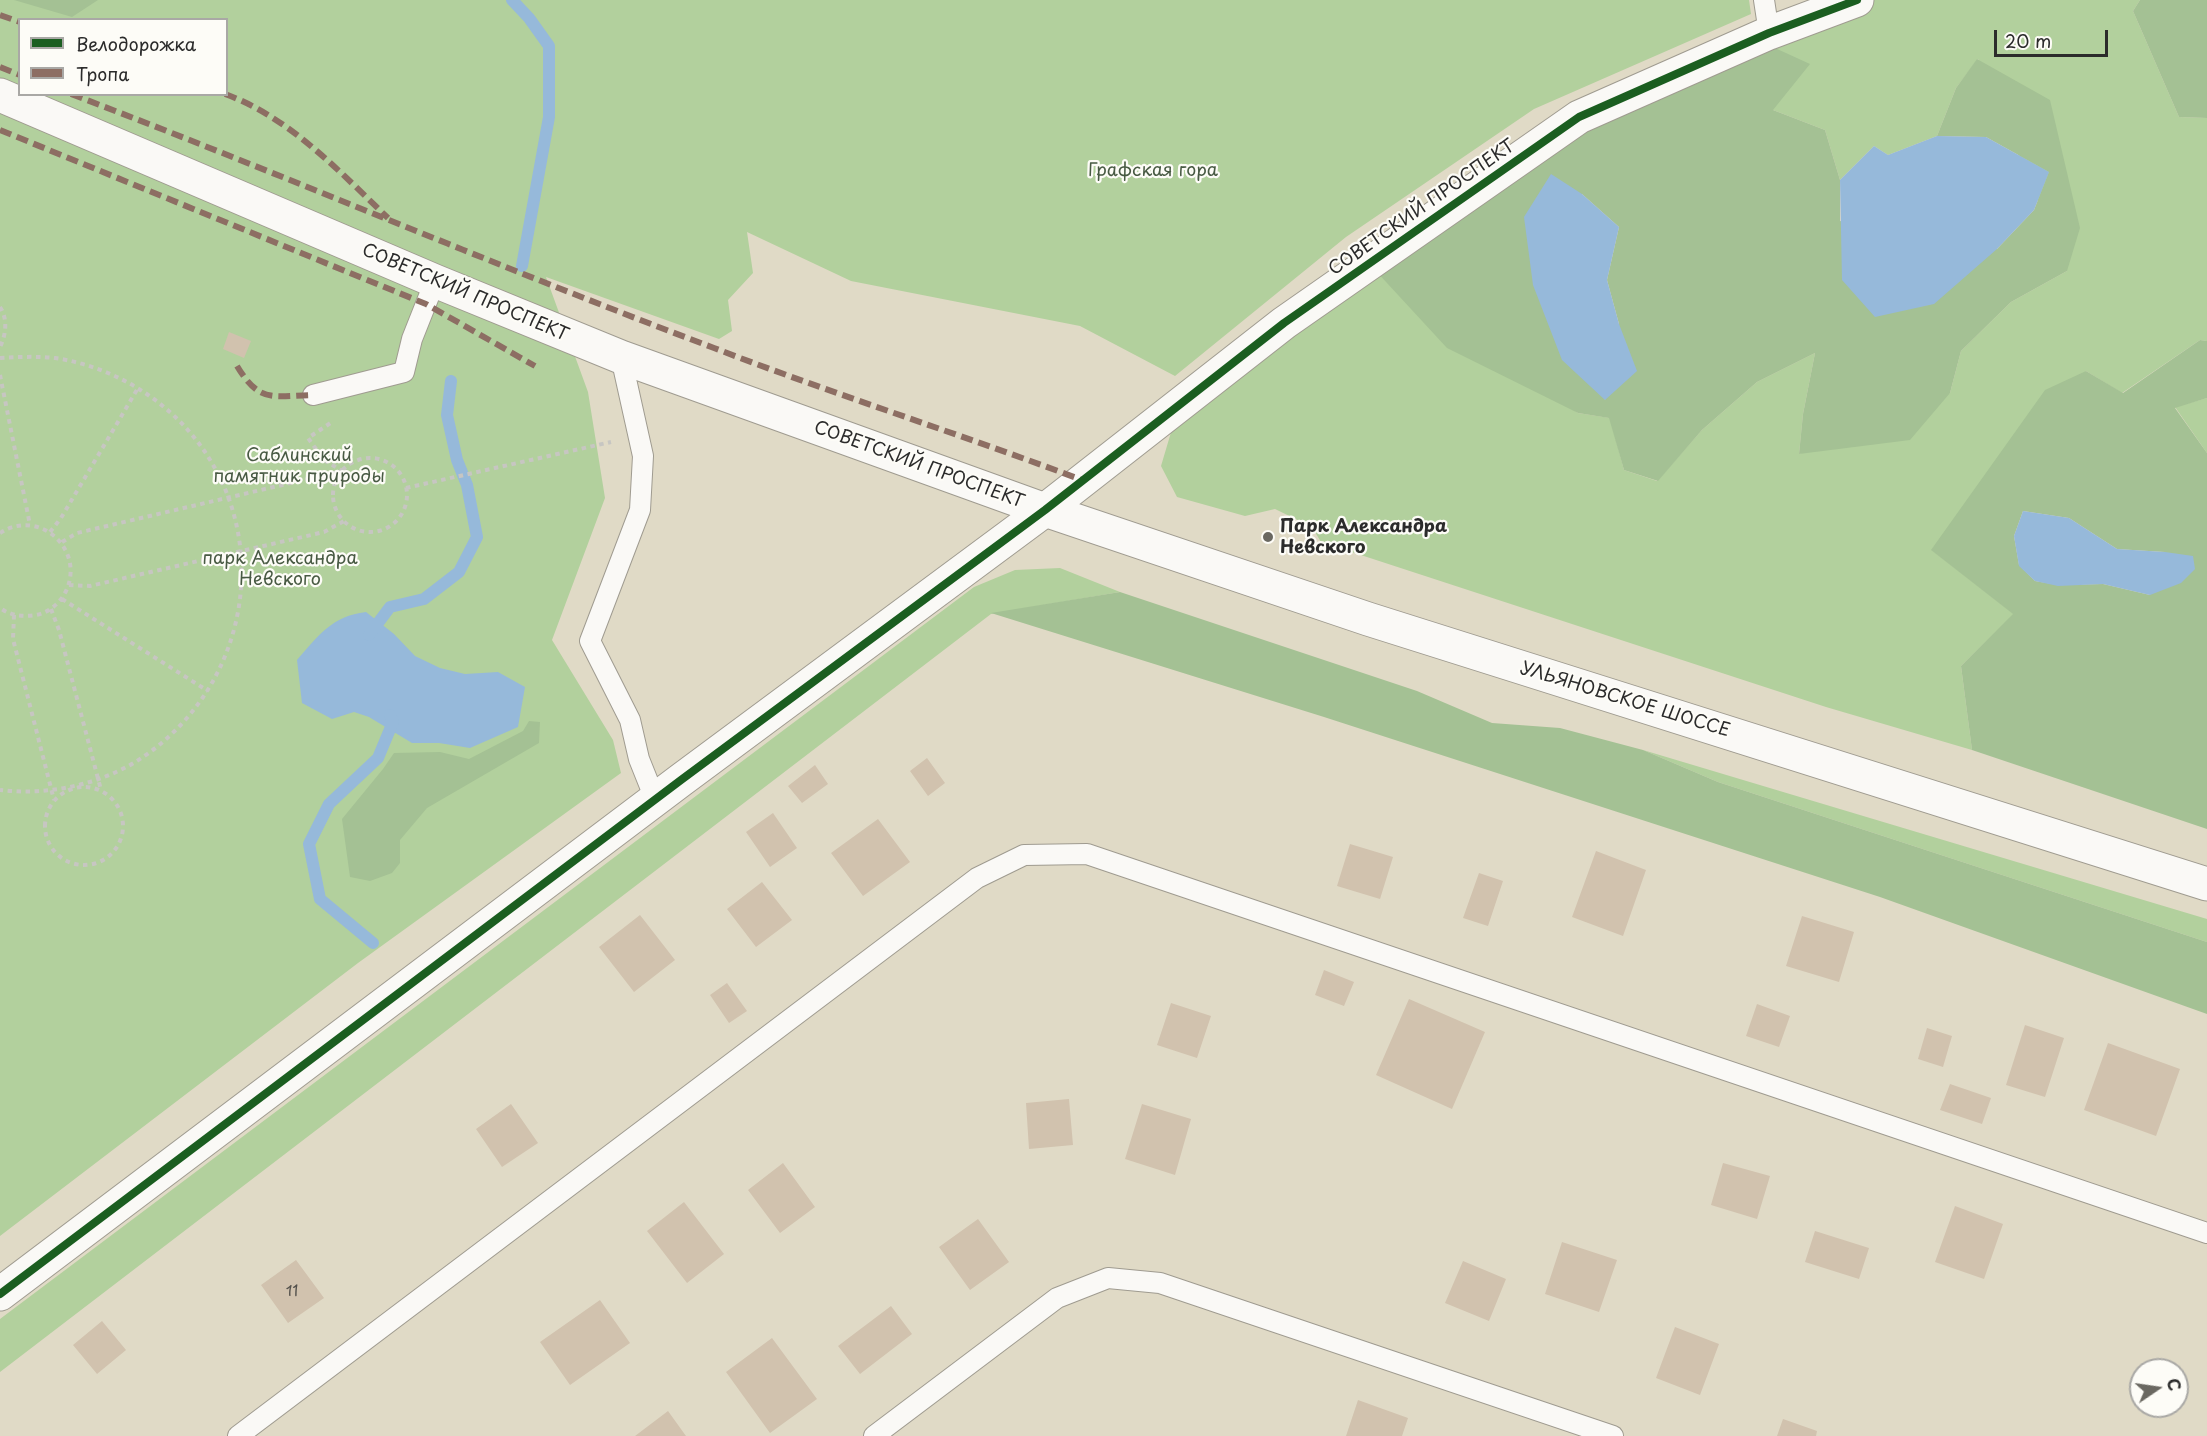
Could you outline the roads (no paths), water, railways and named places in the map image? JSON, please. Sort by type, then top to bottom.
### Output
[{"type":"main road","name":"СОВЕТСКИЙ ПРОСПЕКТ","points":[[0,95],[435,281],[621,357],[1045,510],[1284,323],[1579,117],[1769,33],[1857,0]]},
{"type":"main road","points":[[0,1294],[655,799],[1045,510]]},
{"type":"main road","name":"УЛЬЯНОВСКОЕ ШОССЕ","points":[[1045,510],[1368,619],[2207,884]]},
{"type":"lane","points":[[1764,0],[1769,33]]},
{"type":"lane","points":[[313,395],[404,372],[412,339],[435,281]]},
{"type":"lane","points":[[621,357],[643,456],[640,510],[590,641],[630,720],[639,759],[655,799]]},
{"type":"lane","points":[[238,1436],[977,878],[1024,855],[1087,854],[2207,1233]]},
{"type":"lane","points":[[873,1436],[1057,1298],[1108,1278],[1160,1283],[1612,1436]]},
{"type":"water","points":[[1937,136],[1986,137],[2049,172],[2034,210],[1997,249],[1934,304],[1875,317],[1842,280],[1840,180],[1874,146],[1888,155]]},
{"type":"water","points":[[1551,174],[1582,194],[1619,227],[1607,280],[1619,324],[1637,371],[1605,400],[1562,360],[1533,285],[1524,217]]},
{"type":"water","points":[[2023,511],[2069,518],[2117,549],[2193,556],[2195,569],[2181,583],[2150,595],[2103,584],[2058,586],[2035,581],[2019,566],[2014,536]]},
{"type":"water","points":[[366,612],[394,634],[415,656],[440,668],[465,674],[498,672],[525,687],[518,727],[470,748],[439,743],[412,743],[369,717],[354,712],[332,719],[302,703],[297,660],[327,628],[344,618]]},
{"type":"waterway","points":[[512,0],[529,18],[549,46],[549,117],[522,266]]},
{"type":"waterway","points":[[369,635],[390,607],[424,599],[459,572],[477,537],[467,485],[457,460],[447,415],[451,381]]},
{"type":"waterway","points":[[373,943],[320,899],[309,844],[329,804],[378,758],[393,722],[390,715]]},
{"type":"place","name":"Парк Александра Невского","points":[[1268,537]]},
{"type":"park label","name":"Графская гора","points":[[1153,171]]},
{"type":"park label","name":"Саблинский памятник природы","points":[[299,466]]},
{"type":"park label","name":"парк Александра Невского","points":[[280,569]]}]
